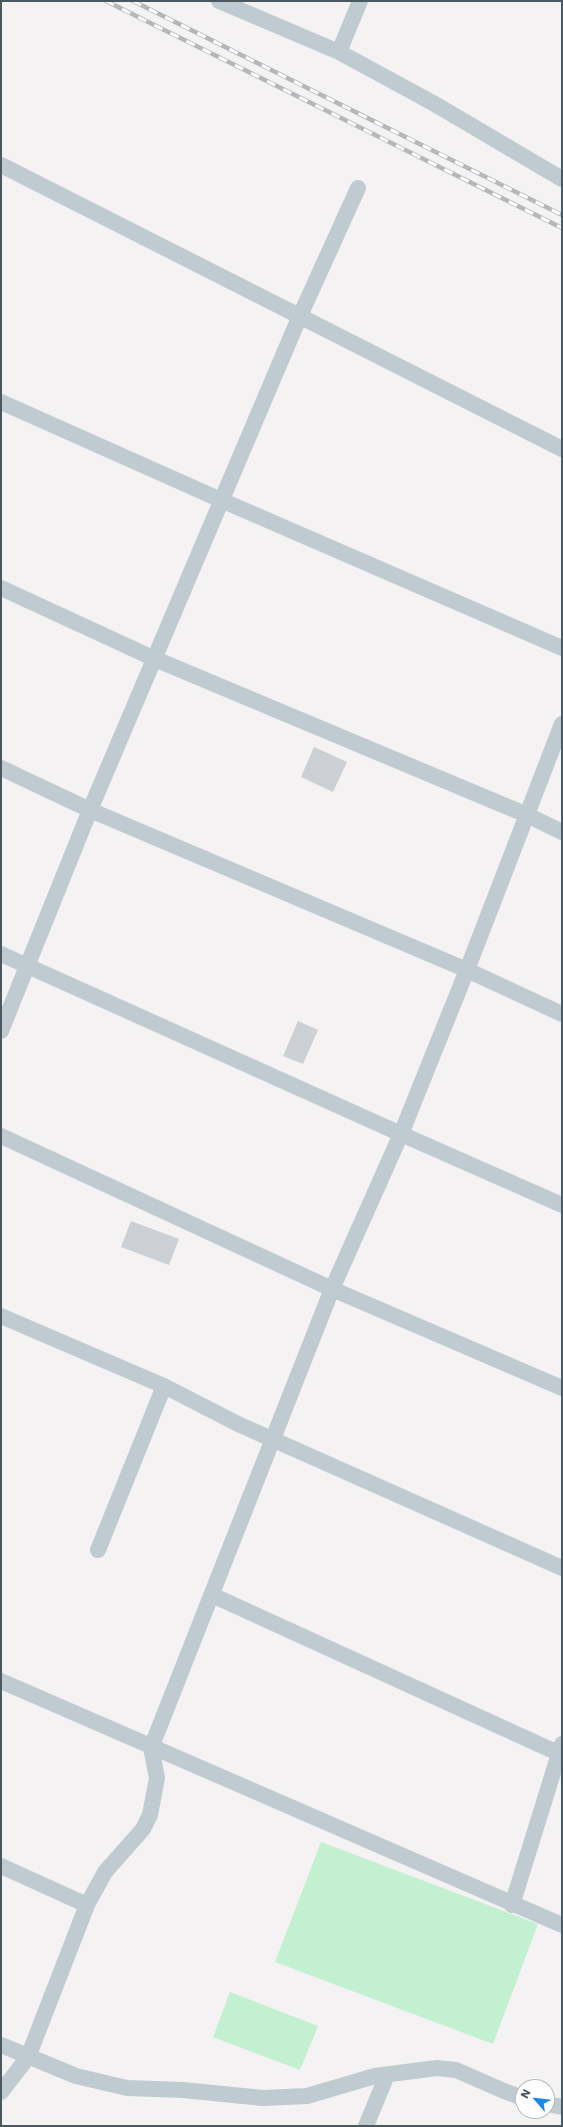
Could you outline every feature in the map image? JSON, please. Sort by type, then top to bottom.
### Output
[{"type":"street","points":[[219,1],[338,52],[433,103],[562,179]]},
{"type":"street","points":[[338,52],[360,1]]},
{"type":"street","points":[[1,166],[127,228],[299,318],[562,449]]},
{"type":"street","points":[[1,1031],[90,810],[156,659],[221,500],[299,318],[358,188]]},
{"type":"street","points":[[1,402],[221,500],[562,648]]},
{"type":"street","points":[[1,588],[156,659],[527,815],[562,832]]},
{"type":"street","points":[[1,2092],[28,2057],[87,1905],[106,1872],[143,1829],[150,1815],[157,1778],[151,1748],[332,1289],[401,1134],[467,970],[562,724]]},
{"type":"street","points":[[1,768],[90,810],[467,970],[562,1014]]},
{"type":"street","points":[[1,954],[562,1205]]},
{"type":"street","points":[[1,1136],[332,1289],[562,1388]]},
{"type":"street","points":[[1,1316],[164,1386],[238,1424],[562,1568]]},
{"type":"street","points":[[98,1550],[164,1386]]},
{"type":"street","points":[[212,1594],[561,1748],[512,1905]]},
{"type":"street","points":[[1,1681],[151,1748],[512,1905],[562,1925]]},
{"type":"street","points":[[1,1866],[87,1905]]},
{"type":"street","points":[[1,2045],[76,2076],[127,2088],[183,2090],[263,2098],[307,2096],[375,2076],[437,2068],[456,2070],[515,2095]]},
{"type":"street","points":[[366,2126],[387,2075]]},
{"type":"green space","points":[[321,1842],[538,1924],[493,2044],[275,1962]]},
{"type":"green space","points":[[230,1992],[318,2026],[300,2070],[213,2037]]},
{"type":"building","points":[[314,747],[347,762],[333,792],[301,777]]},
{"type":"building","points":[[298,1021],[318,1030],[303,1064],[283,1056]]},
{"type":"building","points":[[131,1221],[179,1239],[169,1265],[121,1247]]},
{"type":"railway","points":[[106,1],[562,228]]},
{"type":"railway","points":[[133,1],[562,215]]}]
